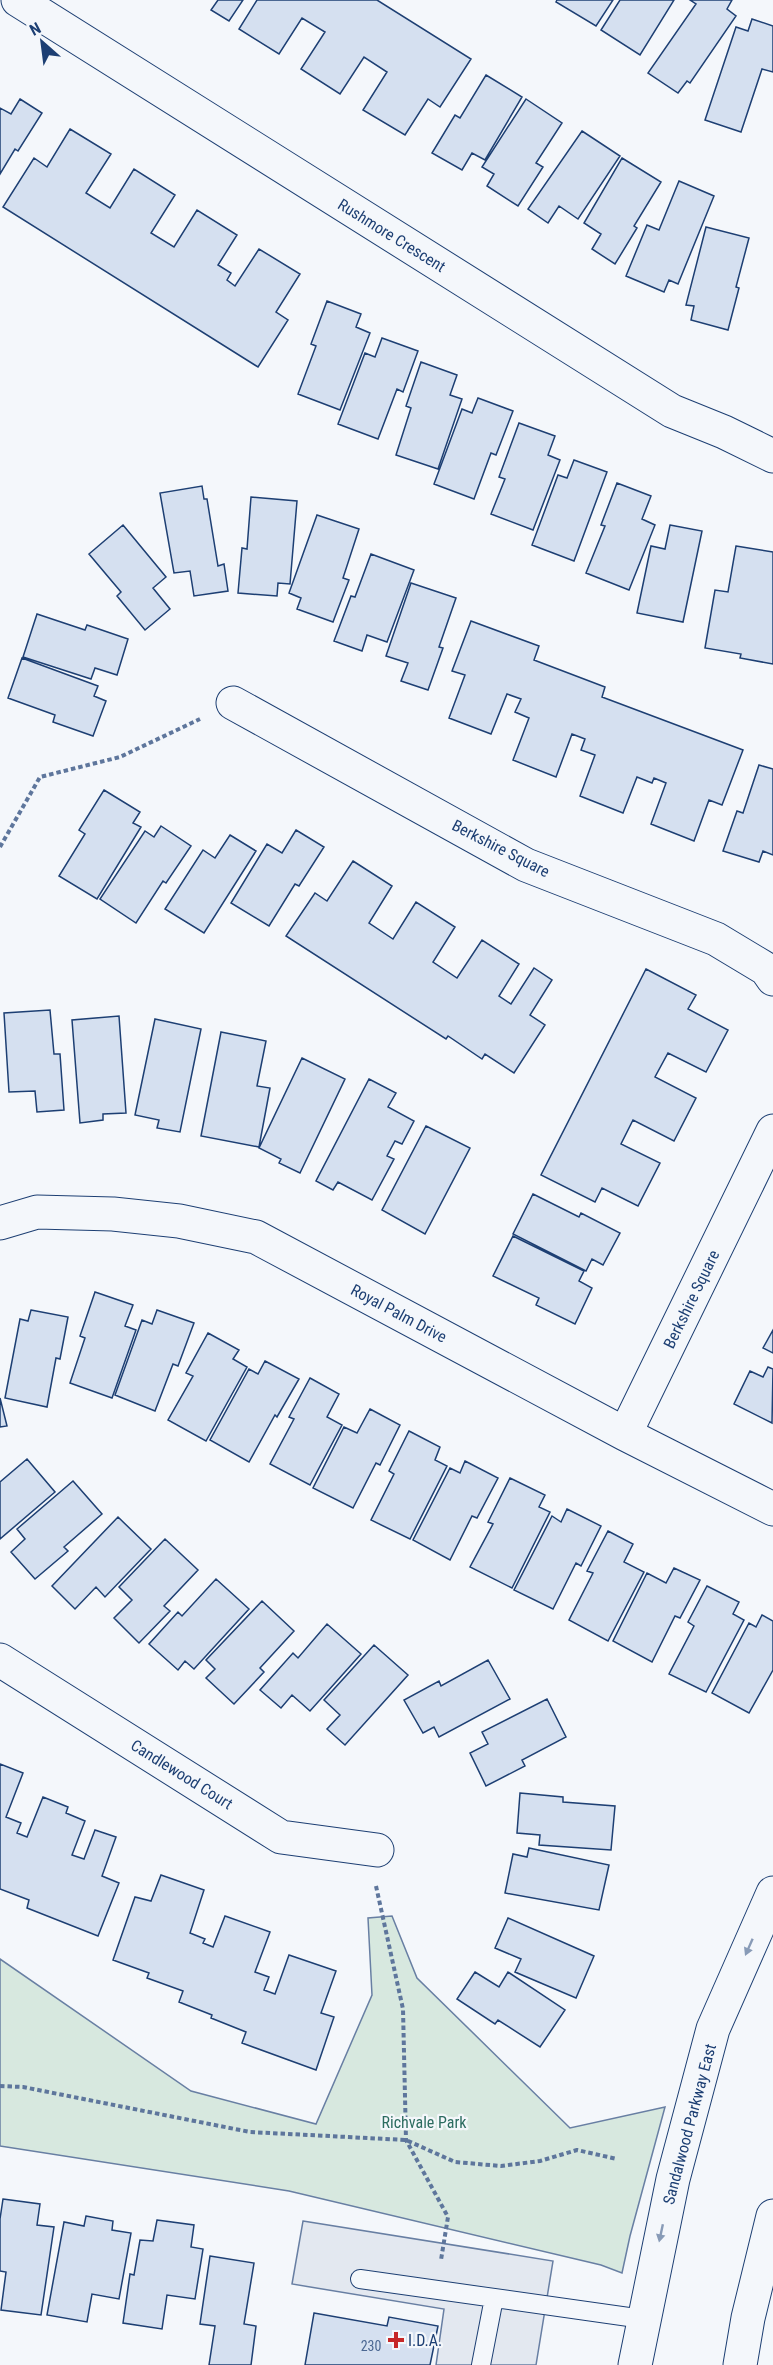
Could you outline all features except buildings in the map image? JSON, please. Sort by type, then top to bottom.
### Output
[{"type":"street","name":"Rushmore Crescent","points":[[18,0],[672,411],[724,432],[773,456]]},
{"type":"street","name":"Berkshire Square","points":[[233,703],[526,865],[716,939],[766,969],[773,979]]},
{"type":"street","name":"Berkshire Square","points":[[625,1434],[773,1131]]},
{"type":"street","name":"Royal Palm Drive","points":[[0,1222],[37,1212],[113,1214],[179,1221],[256,1237],[625,1434],[773,1509]]},
{"type":"street","name":"Candlewood Court","points":[[0,1660],[281,1837],[377,1850]]},
{"type":"street","name":"Sandalwood Parkway East","points":[[635,2365],[673,2179],[713,2029],[773,1893]]},
{"type":"street","points":[[740,2365],[748,2318],[773,2216]]},
{"type":"lane","points":[[360,2279],[643,2319]]},
{"type":"lane","points":[[481,2365],[494,2298]]},
{"type":"path","points":[[0,847],[40,777],[120,757],[233,703]]},
{"type":"path","points":[[377,1850],[376,1893],[403,2010],[406,2140],[448,2217],[436,2290]]},
{"type":"path","points":[[0,2086],[22,2087],[250,2133],[406,2140],[455,2162],[501,2166],[540,2161],[577,2150],[617,2158]]},
{"type":"green space","name":"Richvale Park","points":[[392,1916],[417,1978],[570,2128],[665,2107],[622,2273],[601,2265],[289,2191],[0,2146],[0,1959],[191,2091],[316,2124],[372,1995],[368,1918]]},
{"type":"shaded area","points":[[303,2221],[553,2261],[536,2365],[436,2365],[444,2309],[292,2284]]},
{"type":"place","name":"I.D.A.","points":[[396,2340]]}]
